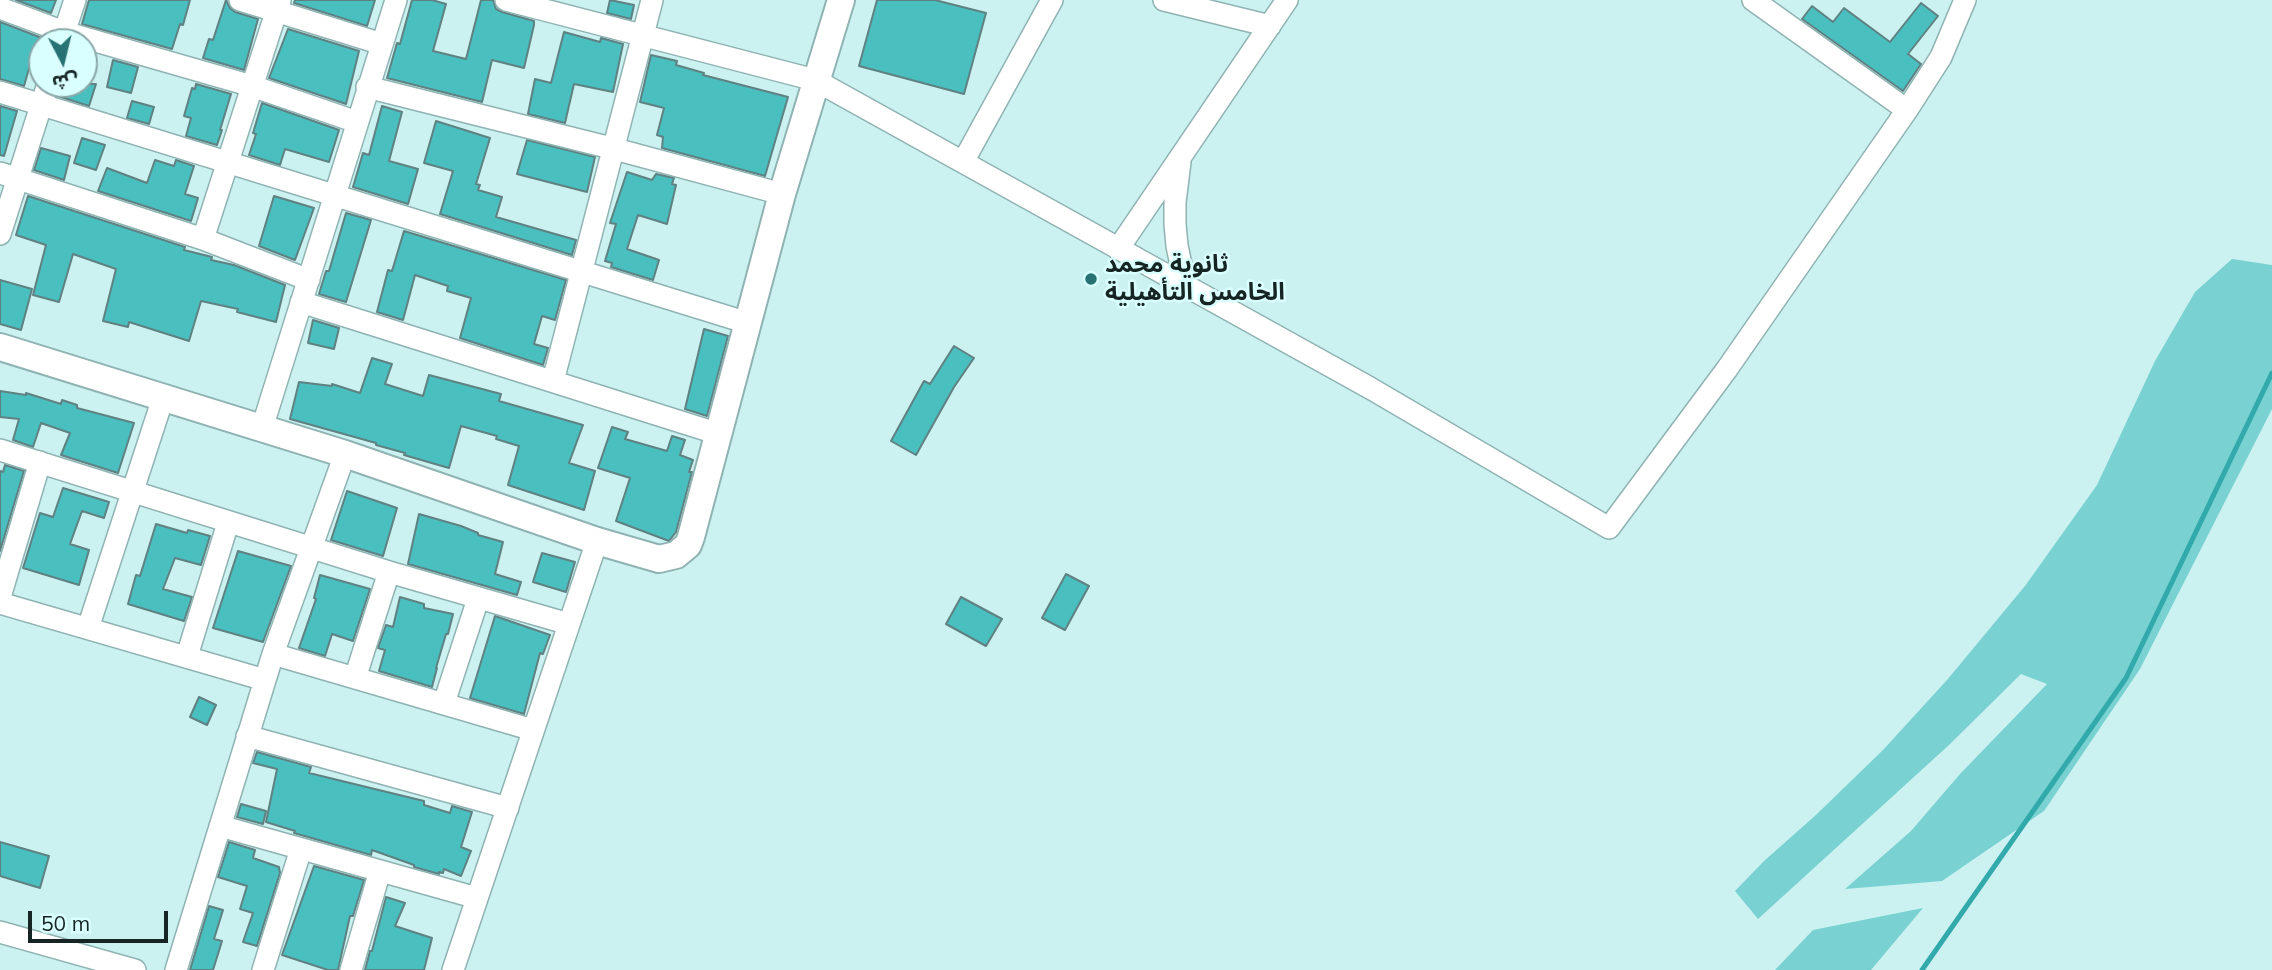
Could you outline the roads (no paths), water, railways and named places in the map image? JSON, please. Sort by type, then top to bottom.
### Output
[{"type":"street","points":[[66,28],[75,0]]},
{"type":"street","points":[[240,0],[279,6],[382,44]]},
{"type":"street","points":[[262,428],[396,0]]},
{"type":"street","points":[[506,0],[815,80],[1370,388],[1609,528],[1727,369],[1907,110],[1941,57],[1965,0]]},
{"type":"street","points":[[553,382],[652,0]]},
{"type":"street","points":[[0,346],[345,454],[597,541],[659,559],[667,558],[682,551],[691,537],[782,194],[841,0]]},
{"type":"street","points":[[963,162],[1052,0]]},
{"type":"street","points":[[1164,0],[1270,26]]},
{"type":"street","points":[[1118,249],[1287,0]]},
{"type":"street","points":[[1753,0],[1907,110]]},
{"type":"street","points":[[203,239],[279,6]]},
{"type":"street","points":[[0,9],[43,28]]},
{"type":"street","points":[[98,46],[252,86],[357,122]]},
{"type":"street","points":[[368,87],[782,194]]},
{"type":"street","points":[[0,92],[748,323]]},
{"type":"street","points":[[0,234],[9,176],[44,98]]},
{"type":"street","points":[[1180,159],[1175,224],[1186,288]]},
{"type":"street","points":[[9,176],[203,239],[309,279]]},
{"type":"street","points":[[301,302],[719,434]]},
{"type":"street","points":[[88,628],[163,398]]},
{"type":"street","points":[[0,450],[228,523],[569,624]]},
{"type":"street","points":[[176,970],[273,654],[345,454]]},
{"type":"street","points":[[0,597],[40,462]]},
{"type":"street","points":[[187,656],[228,523]]},
{"type":"street","points":[[453,970],[597,541]]},
{"type":"street","points":[[355,678],[389,572]]},
{"type":"street","points":[[444,703],[478,599]]},
{"type":"street","points":[[0,603],[265,680]]},
{"type":"street","points":[[273,654],[533,730]]},
{"type":"street","points":[[247,736],[508,808]]},
{"type":"street","points":[[220,826],[477,898]]},
{"type":"street","points":[[263,970],[301,849]]},
{"type":"street","points":[[351,970],[380,871]]},
{"type":"street","points":[[0,932],[135,970]]},
{"type":"waterway","points":[[1922,970],[2126,678],[2272,373]]},
{"type":"place","name":"ثانوية محمد الخامس التأهيلية","points":[[1091,279]]}]
